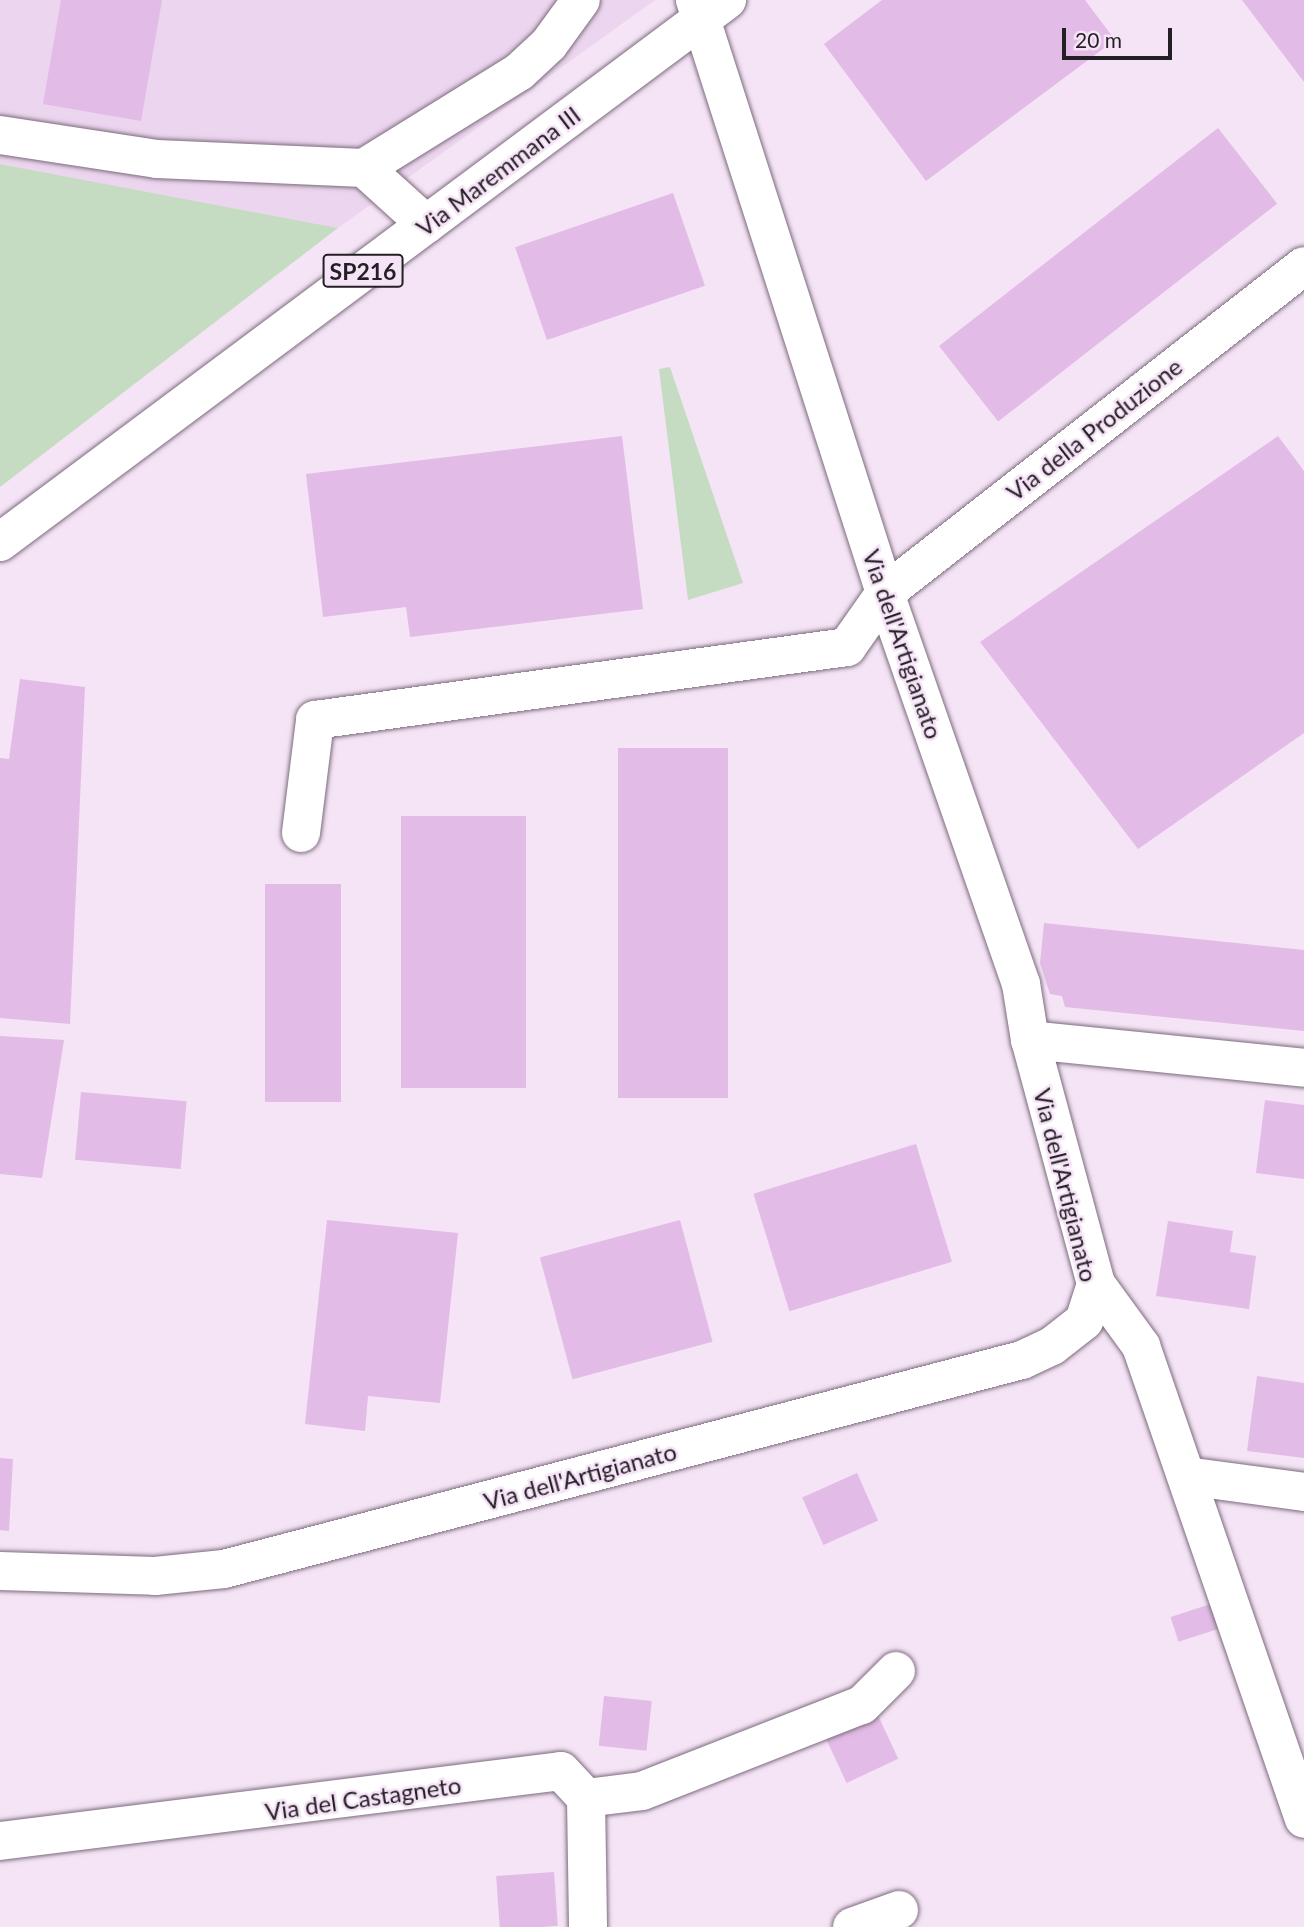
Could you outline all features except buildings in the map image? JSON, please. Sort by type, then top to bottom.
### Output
[{"type":"street","points":[[0,135],[156,159],[364,168],[519,72],[550,44],[581,0]]},
{"type":"street","name":"Via Maremmana III","points":[[0,542],[426,225],[707,7]]},
{"type":"street","name":"Via dell'Artigianato","points":[[0,1571],[155,1576],[224,1569],[1022,1360],[1052,1346],[1084,1321],[1096,1284],[1030,1040],[1021,984],[885,593],[707,7]]},
{"type":"street","points":[[364,168],[426,225]]},
{"type":"street","name":"Via della Produzione","points":[[302,833],[315,720],[847,647],[885,593],[1304,265]]},
{"type":"street","points":[[1030,1040],[1304,1068]]},
{"type":"street","points":[[1096,1284],[1141,1346],[1304,1819]]},
{"type":"street","points":[[1186,1476],[1304,1492]]},
{"type":"street","points":[[588,1927],[586,1798],[642,1791],[862,1705],[896,1671]]},
{"type":"street","name":"Via del Castagneto","points":[[0,1841],[561,1772],[586,1798]]},
{"type":"street","points":[[852,1927],[899,1910]]},
{"type":"shaded area","points":[[0,0],[655,0],[338,228],[0,164]]},
{"type":"green space","points":[[0,164],[338,228],[0,487]]},
{"type":"green space","points":[[670,367],[743,583],[688,600],[659,369]]}]
